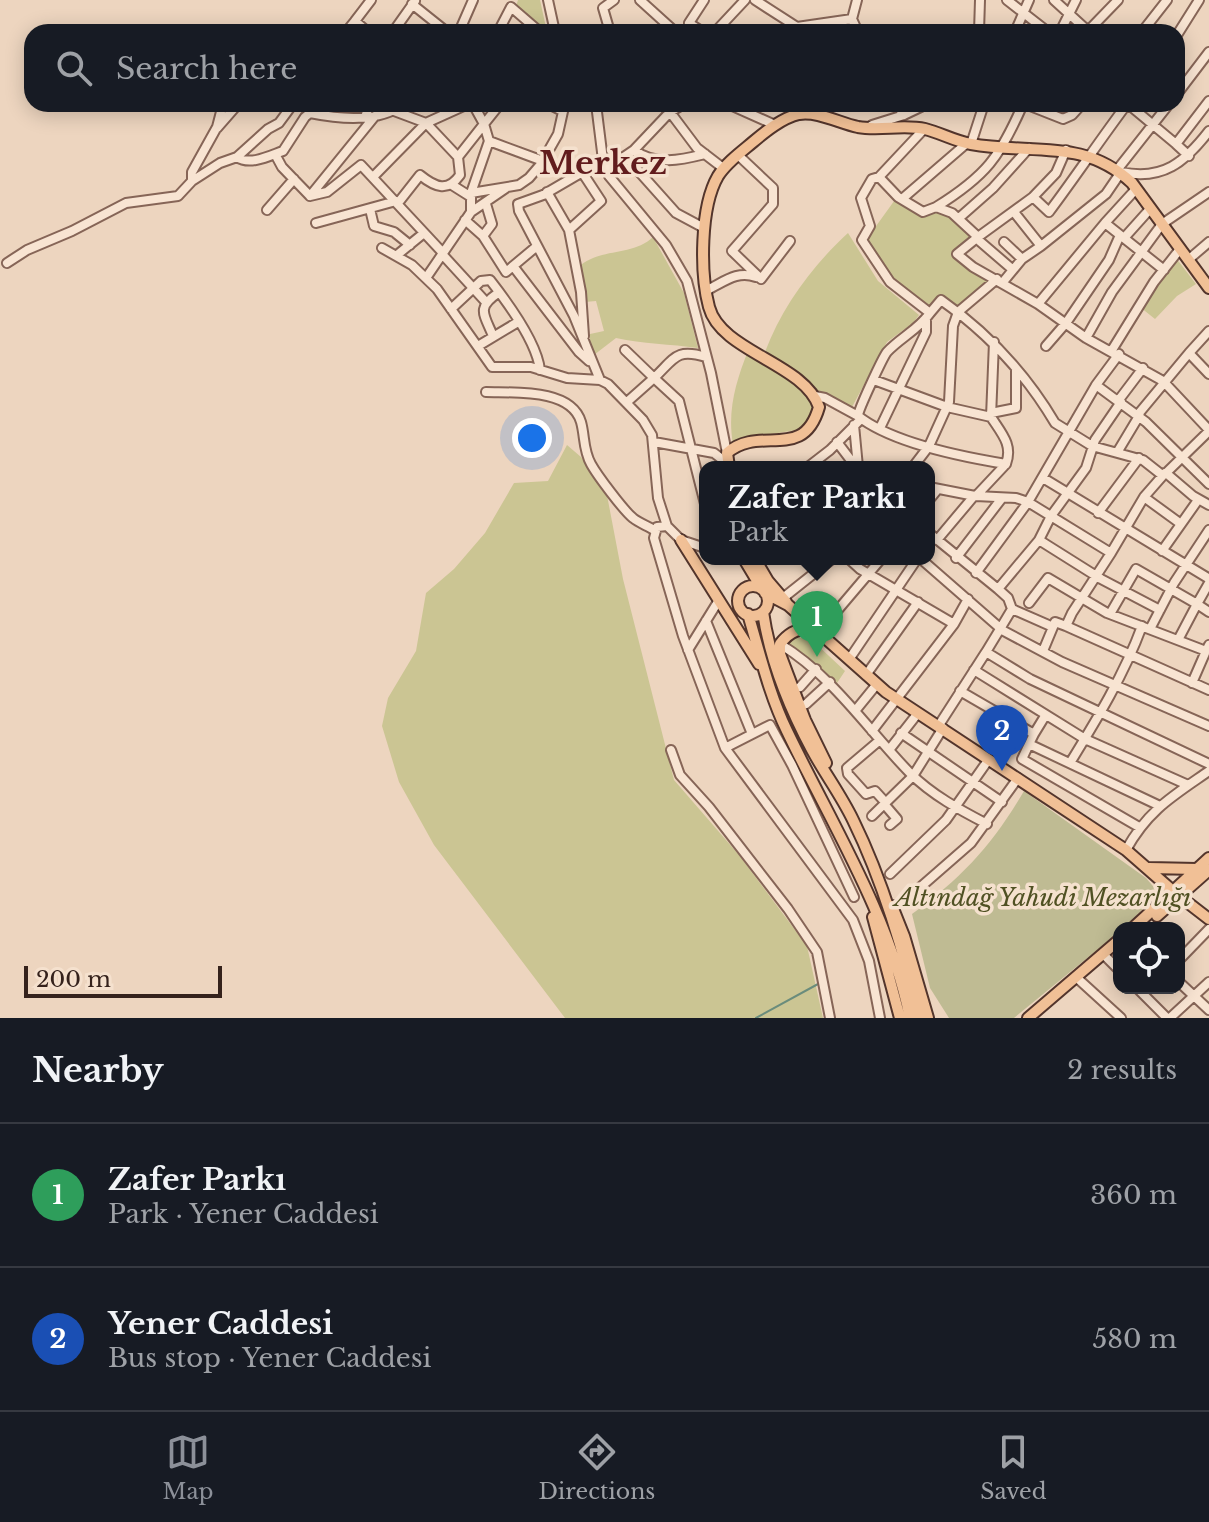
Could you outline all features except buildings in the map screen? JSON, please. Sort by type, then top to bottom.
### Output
[{"type":"main road","points":[[728,461],[737,444],[801,436],[814,424],[819,407],[815,396],[791,376],[741,344],[716,323],[709,309],[707,290],[704,228],[716,179],[723,168],[775,125],[798,114],[813,114],[861,128],[924,129],[969,144],[1066,150],[1088,155],[1119,171],[1136,189],[1209,288]]},
{"type":"main road","points":[[681,540],[764,672]]},
{"type":"main road","points":[[744,565],[740,607],[748,614],[764,672],[786,729],[892,940],[918,1018]]},
{"type":"main road","points":[[748,565],[768,603],[764,611],[773,660],[790,706],[840,794]]},
{"type":"main road","points":[[760,565],[784,602]]},
{"type":"main road","points":[[742,592],[751,586],[784,602],[877,684],[1126,850],[1209,919]]},
{"type":"main road","points":[[748,614],[756,615],[784,602]]},
{"type":"main road","points":[[819,632],[808,629],[794,631],[780,644],[780,654],[805,720],[904,936],[928,1018]]},
{"type":"main road","points":[[1148,922],[1203,870],[1209,858]]},
{"type":"main road","points":[[1149,868],[1203,870]]},
{"type":"main road","points":[[1149,868],[1163,894],[1163,903]]},
{"type":"main road","points":[[861,877],[900,1018]]},
{"type":"main road","points":[[880,884],[910,1018]]},
{"type":"main road","points":[[1140,922],[1180,892]]},
{"type":"main road","points":[[1180,892],[1209,919]]},
{"type":"main road","points":[[1105,956],[1113,947]]},
{"type":"main road","points":[[1036,1018],[1113,951]]},
{"type":"main road","points":[[1028,1018],[1078,979]]},
{"type":"street","points":[[353,24],[371,0]]},
{"type":"street","points":[[462,24],[473,0]]},
{"type":"street","points":[[548,0],[553,24]]},
{"type":"street","points":[[607,24],[601,4],[614,0]]},
{"type":"street","points":[[640,0],[663,24]]},
{"type":"street","points":[[689,23],[704,0]]},
{"type":"street","points":[[722,24],[745,0]]},
{"type":"street","points":[[755,0],[792,24]]},
{"type":"street","points":[[854,24],[852,19],[857,0]]},
{"type":"street","points":[[979,24],[980,0]]},
{"type":"street","points":[[1007,0],[1038,24]]},
{"type":"street","points":[[1019,24],[1029,0]]},
{"type":"street","points":[[1054,0],[1081,24]]},
{"type":"street","points":[[1064,24],[1076,0]]},
{"type":"street","points":[[1096,24],[1118,0]]},
{"type":"street","points":[[1148,24],[1167,0]]},
{"type":"street","points":[[1184,24],[1199,0]]},
{"type":"street","points":[[399,24],[414,2],[438,24]]},
{"type":"street","points":[[502,24],[513,3],[533,24]]},
{"type":"street","points":[[818,24],[852,19]]},
{"type":"street","points":[[355,21],[359,24]]},
{"type":"street","points":[[1185,84],[1209,52]]},
{"type":"street","points":[[1176,144],[1209,101]]},
{"type":"street","points":[[209,143],[220,112]]},
{"type":"street","points":[[192,181],[192,172],[232,112]]},
{"type":"street","points":[[7,263],[27,250],[126,203],[178,196],[192,181],[220,163],[237,157],[279,123],[287,112]]},
{"type":"street","points":[[343,117],[344,112]]},
{"type":"street","points":[[365,117],[367,112]]},
{"type":"street","points":[[237,157],[249,161],[283,151],[310,113],[365,117],[390,112]]},
{"type":"street","points":[[397,112],[426,123],[458,157],[460,175],[452,185]]},
{"type":"street","points":[[373,177],[426,123],[451,112]]},
{"type":"street","points":[[476,112],[484,124],[489,141],[471,195],[468,216],[506,272],[537,246]]},
{"type":"street","points":[[458,157],[494,112]]},
{"type":"street","points":[[316,223],[397,202],[420,175],[439,186],[452,185],[471,195],[519,185],[543,161],[558,134],[564,112]]},
{"type":"street","points":[[597,112],[604,164],[609,176],[666,245],[687,281],[728,461]]},
{"type":"street","points":[[699,546],[681,540],[667,526],[658,498],[654,442],[643,420],[600,380],[574,316],[518,204],[582,172],[626,157],[670,112],[697,148],[723,168]]},
{"type":"street","points":[[746,112],[775,125]]},
{"type":"street","points":[[861,128],[910,112]]},
{"type":"street","points":[[902,199],[969,144],[981,112]]},
{"type":"street","points":[[879,177],[902,199],[923,212],[936,207],[990,166],[1003,148],[1020,112]]},
{"type":"street","points":[[1045,112],[1063,119],[1075,112]]},
{"type":"street","points":[[1033,197],[1049,212],[1122,112]]},
{"type":"street","points":[[1138,112],[1189,156]]},
{"type":"street","points":[[918,461],[929,446],[947,407],[951,391],[953,326],[958,312],[1106,194],[1119,171],[1163,112]]},
{"type":"street","points":[[310,196],[375,116]]},
{"type":"street","points":[[924,129],[879,177],[872,179],[861,198],[870,226],[862,240],[890,282],[928,316]]},
{"type":"street","points":[[1119,171],[1139,176],[1175,165],[1189,156],[1209,131]]},
{"type":"street","points":[[489,141],[543,161]]},
{"type":"street","points":[[959,218],[993,188],[1029,148]]},
{"type":"street","points":[[634,150],[660,160],[682,160],[705,154]]},
{"type":"street","points":[[1066,150],[1056,173],[1033,197],[957,254],[1086,338],[1163,381],[1209,430],[1144,497],[1066,626]]},
{"type":"street","points":[[275,154],[282,167],[310,196]]},
{"type":"street","points":[[738,155],[773,188],[773,204],[732,251],[761,279]]},
{"type":"street","points":[[626,157],[676,213],[704,228]]},
{"type":"street","points":[[310,196],[327,192],[361,165],[485,301]]},
{"type":"street","points":[[569,230],[601,201],[582,172]]},
{"type":"street","points":[[267,210],[294,179]]},
{"type":"street","points":[[519,185],[524,201]]},
{"type":"street","points":[[426,278],[468,216],[507,188]]},
{"type":"street","points":[[1038,304],[1136,189]]},
{"type":"street","points":[[547,192],[569,230],[581,292],[584,340]]},
{"type":"street","points":[[1086,338],[1112,292],[1162,224],[1208,195]]},
{"type":"street","points":[[483,236],[492,224],[486,204]]},
{"type":"street","points":[[936,207],[959,218],[1012,269]]},
{"type":"street","points":[[370,209],[374,226],[394,232],[410,245]]},
{"type":"street","points":[[1046,346],[1066,323],[1122,236],[1150,209]]},
{"type":"street","points":[[1014,212],[1041,246]]},
{"type":"street","points":[[1105,223],[1164,270]]},
{"type":"street","points":[[397,255],[424,233]]},
{"type":"street","points":[[761,279],[790,241]]},
{"type":"street","points":[[1004,242],[1022,259]]},
{"type":"street","points":[[1188,260],[1209,242]]},
{"type":"street","points":[[382,248],[397,255],[426,278],[492,367],[531,367],[576,380],[600,380]]},
{"type":"street","points":[[976,573],[1028,502],[1067,431],[1164,270],[1180,249]]},
{"type":"street","points":[[513,266],[579,352],[593,365]]},
{"type":"street","points":[[707,290],[732,276],[749,274],[761,279]]},
{"type":"street","points":[[451,309],[487,279],[494,284],[518,322],[539,359],[540,370]]},
{"type":"street","points":[[493,336],[483,309],[485,301],[498,293]]},
{"type":"street","points":[[857,461],[857,420],[861,402],[885,353],[928,316],[941,300],[994,342],[1055,423],[1092,446],[1139,458],[1209,505]]},
{"type":"street","points":[[880,428],[926,332],[928,316]]},
{"type":"street","points":[[478,346],[518,322]]},
{"type":"street","points":[[1118,451],[1140,412],[1163,381],[1209,331]]},
{"type":"street","points":[[994,342],[991,415],[1008,444],[1009,454],[1006,464],[937,540],[1008,598],[1012,609],[1053,627]]},
{"type":"street","points":[[625,350],[679,401],[699,480]]},
{"type":"street","points":[[627,402],[682,352],[689,351],[706,357]]},
{"type":"street","points":[[1189,353],[1209,374]]},
{"type":"street","points":[[874,380],[947,407],[991,415],[1016,408],[1016,368]]},
{"type":"street","points":[[998,589],[1039,540],[1051,516],[1086,468],[1092,446],[1119,401],[1143,368]]},
{"type":"street","points":[[1096,385],[1139,416],[1209,484]]},
{"type":"street","points":[[486,392],[541,394],[561,401],[578,414],[583,445],[590,463],[632,517],[654,530]]},
{"type":"street","points":[[815,396],[825,398],[857,420],[929,446],[1006,464]]},
{"type":"street","points":[[815,461],[857,420]]},
{"type":"street","points":[[654,442],[714,453],[728,461]]},
{"type":"street","points":[[837,442],[852,461]]},
{"type":"street","points":[[1098,513],[1139,458]]},
{"type":"street","points":[[1043,478],[1209,579],[1178,640]]},
{"type":"street","points":[[935,488],[1028,502],[1111,553]]},
{"type":"street","points":[[1144,497],[1181,524]]},
{"type":"street","points":[[956,558],[1002,498]]},
{"type":"street","points":[[1162,551],[1198,500]]},
{"type":"street","points":[[654,530],[667,526]]},
{"type":"street","points":[[654,530],[688,650],[725,748],[853,920],[869,961],[880,1018]]},
{"type":"street","points":[[1070,763],[1146,628],[1209,530]]},
{"type":"street","points":[[1039,540],[1096,576],[1160,610]]},
{"type":"street","points":[[695,562],[699,556]]},
{"type":"street","points":[[784,602],[825,565]]},
{"type":"street","points":[[858,565],[954,624]]},
{"type":"street","points":[[819,632],[877,565]]},
{"type":"street","points":[[850,658],[914,565]]},
{"type":"street","points":[[926,565],[1000,628],[1116,686],[1209,726]]},
{"type":"street","points":[[1110,614],[1136,569],[1209,612]]},
{"type":"street","points":[[1029,603],[1048,578],[1081,600],[1110,614],[1208,648],[1192,683]]},
{"type":"street","points":[[872,731],[954,624],[968,599]]},
{"type":"street","points":[[688,650],[719,600]]},
{"type":"street","points":[[866,675],[918,602]]},
{"type":"street","points":[[872,816],[913,776],[960,691],[1012,609]]},
{"type":"street","points":[[706,621],[752,734]]},
{"type":"street","points":[[1043,651],[1055,622],[1209,690]]},
{"type":"street","points":[[780,644],[830,682],[913,776],[956,807],[987,824]]},
{"type":"street","points":[[986,652],[1030,679],[1042,682],[1209,764]]},
{"type":"street","points":[[800,687],[816,669]]},
{"type":"street","points":[[974,670],[1085,739],[1188,785]]},
{"type":"street","points":[[806,704],[830,682]]},
{"type":"street","points":[[855,711],[877,684]]},
{"type":"street","points":[[960,691],[1034,734]]},
{"type":"street","points":[[889,750],[918,713]]},
{"type":"street","points":[[1045,716],[1022,759],[1139,827]]},
{"type":"street","points":[[725,748],[770,725],[854,897]]},
{"type":"street","points":[[901,733],[1002,802]]},
{"type":"street","points":[[880,740],[847,771],[866,794],[875,791],[897,819],[890,825]]},
{"type":"street","points":[[1029,744],[1160,806]]},
{"type":"street","points":[[671,750],[680,775],[709,807],[788,909],[817,952],[830,1018]]},
{"type":"street","points":[[890,874],[939,828],[989,759]]},
{"type":"street","points":[[1126,850],[1139,827],[1160,806],[1209,771]]},
{"type":"street","points":[[908,898],[954,859],[987,824],[1018,778]]},
{"type":"street","points":[[1185,954],[1209,929]]},
{"type":"street","points":[[1105,956],[1113,964]]},
{"type":"street","points":[[1078,979],[1121,1018]]},
{"type":"street","points":[[1143,994],[1168,1018],[1209,982]]},
{"type":"street","points":[[1185,987],[1209,1010]]},
{"type":"shaded area","points":[[518,0],[540,0],[545,24],[537,24],[516,6]]},
{"type":"shaded area","points":[[897,197],[922,214],[935,210],[955,220],[973,236],[957,254],[995,278],[957,309],[941,296],[930,310],[891,281],[866,240]]},
{"type":"shaded area","points":[[848,233],[878,281],[919,315],[887,342],[852,407],[821,393],[765,352],[799,288]]},
{"type":"shaded area","points":[[653,237],[684,293],[698,348],[616,338],[590,358],[590,334],[604,331],[596,301],[585,302],[581,265],[598,256],[636,247]]},
{"type":"shaded area","points":[[1176,258],[1196,284],[1177,296],[1155,319],[1140,307]]},
{"type":"shaded area","points":[[748,351],[794,380],[814,404],[813,414],[803,429],[741,439],[733,444],[731,420],[734,396]]},
{"type":"shaded area","points":[[567,445],[581,457],[606,490],[623,579],[674,780],[739,855],[807,946],[823,1018],[565,1018],[434,845],[399,782],[382,726],[388,698],[416,651],[426,593],[454,569],[485,533],[514,483],[548,481]]},
{"type":"shaded area","points":[[797,637],[813,641],[845,671],[837,683],[785,642]]},
{"type":"green space","name":"Altındağ Yahudi Mezarlığı","points":[[1024,791],[1146,878],[1158,892],[1131,922],[1113,922],[1113,937],[1014,1018],[949,1018],[930,988],[912,914],[975,859]]},
{"type":"waterway","points":[[756,1018],[818,984]]},
{"type":"place","name":"Zafer Parkı","points":[[817,657]]},
{"type":"place","name":"Yener Caddesi","points":[[1002,771]]},
{"type":"district","name":"Merkez","points":[[603,163]]}]
